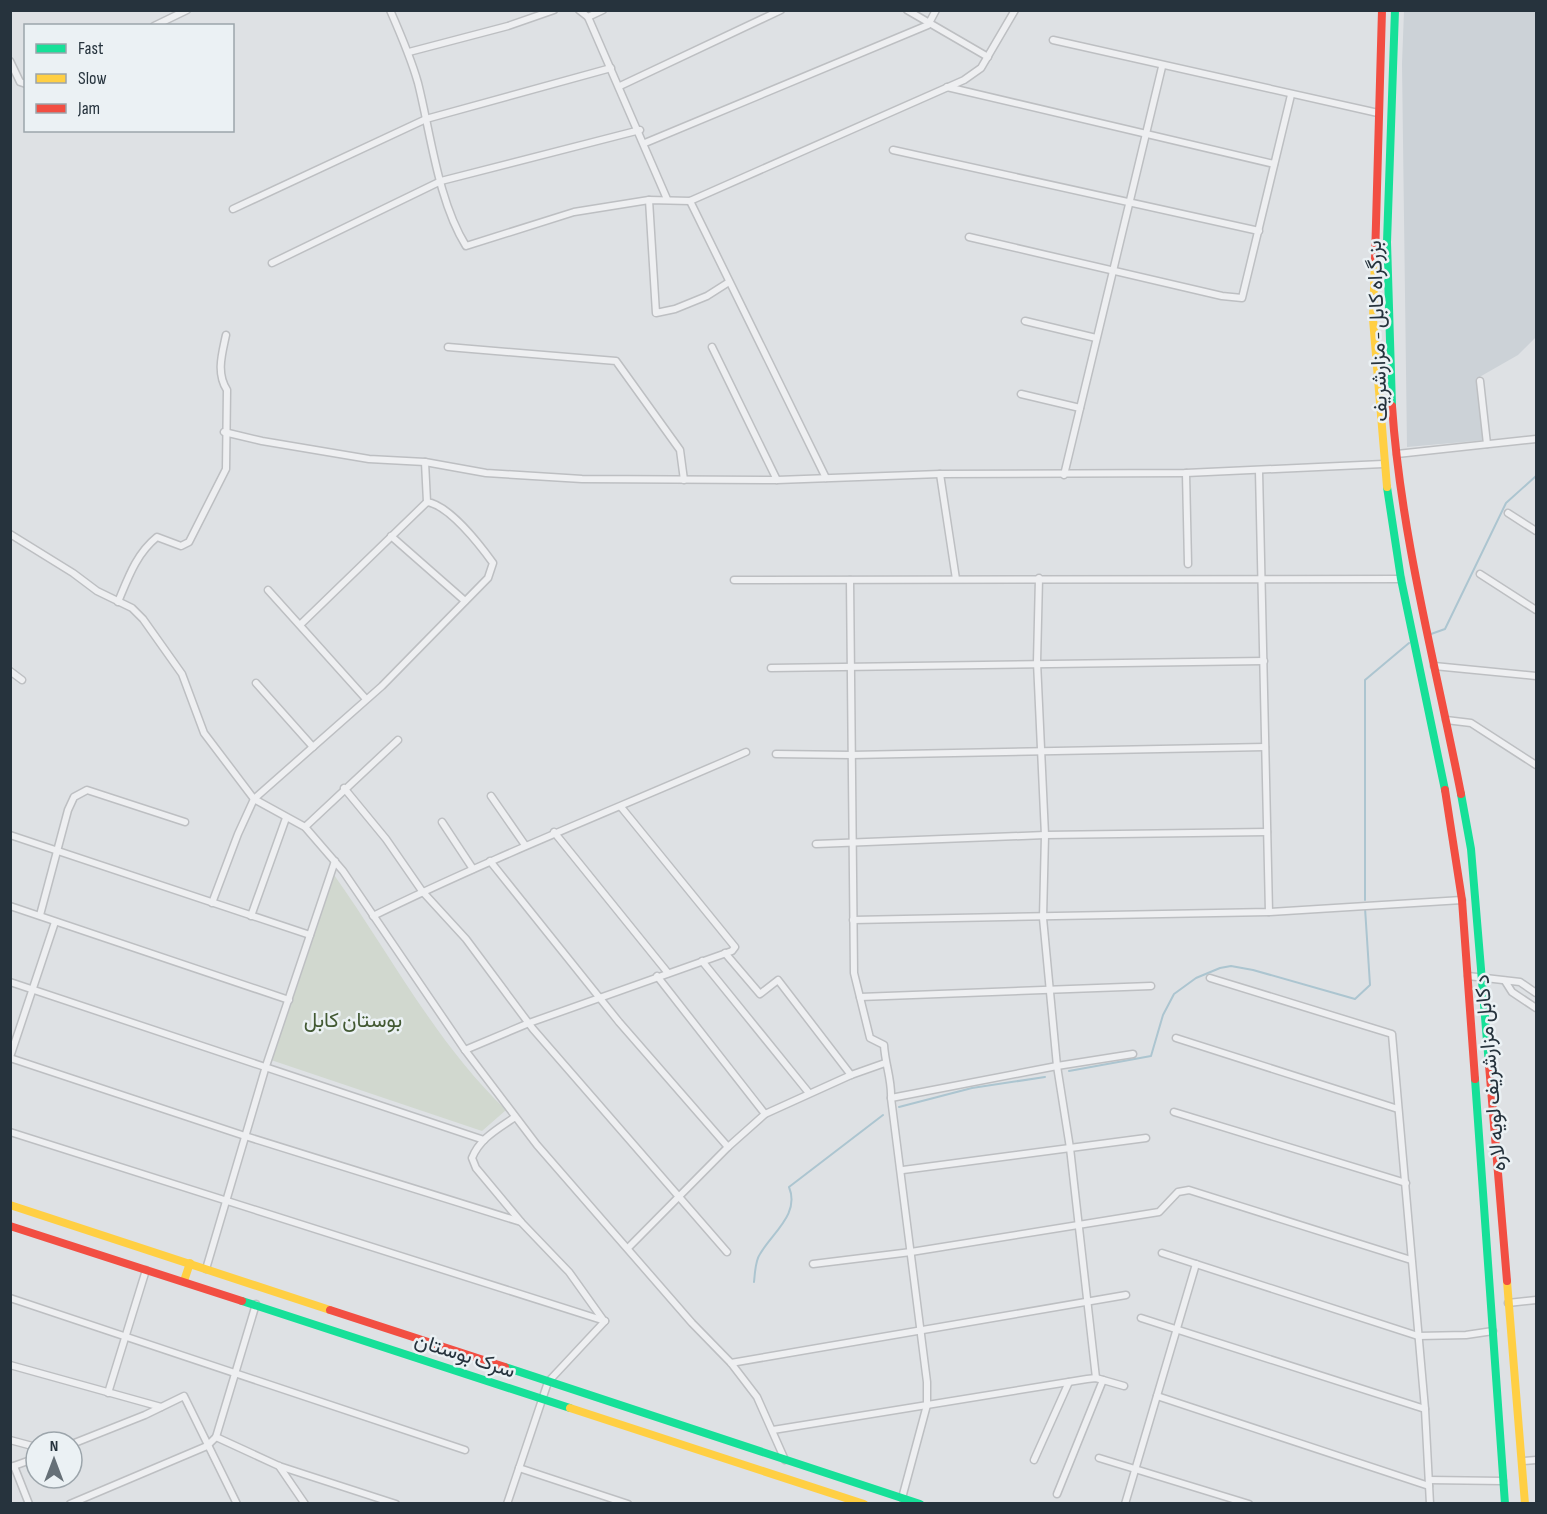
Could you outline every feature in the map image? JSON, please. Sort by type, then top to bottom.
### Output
[{"type":"main road","name":"بزرگراه کابل - مزارشریف","points":[[1382,10],[1373,320],[1384,475],[1399,569],[1416,648]]},
{"type":"main road","name":"بزرگراه کابل - مزارشریف","points":[[1395,10],[1386,309],[1399,473],[1429,646]]},
{"type":"main road","points":[[1380,60],[1393,60]]},
{"type":"main road","points":[[1374,243],[1387,243]]},
{"type":"main road","points":[[1384,475],[1399,473]]},
{"type":"main road","points":[[1399,569],[1414,567]]},
{"type":"main road","name":"د کابل مزارشریف لویه لاره","points":[[1429,646],[1457,766],[1471,849],[1525,1503]]},
{"type":"main road","name":"د کابل مزارشریف لویه لاره","points":[[1416,648],[1437,745],[1462,900],[1506,1503]]},
{"type":"main road","points":[[1455,850],[1471,849]]},
{"type":"main road","name":"سرک بوستان","points":[[10,1205],[920,1503]]},
{"type":"main road","name":"سرک بوستان","points":[[10,1226],[864,1503]]},
{"type":"main road","points":[[184,1281],[190,1263]]},
{"type":"street","points":[[158,24],[187,10]]},
{"type":"street","points":[[390,10],[409,52],[441,181],[459,237],[466,246],[573,212],[649,200],[690,201],[964,80],[981,68],[1015,10]]},
{"type":"street","points":[[409,52],[508,26],[555,10]]},
{"type":"street","points":[[579,10],[588,17],[640,130],[667,199]]},
{"type":"street","points":[[588,17],[603,10]]},
{"type":"street","points":[[620,86],[781,10]]},
{"type":"street","points":[[907,10],[928,25],[988,57]]},
{"type":"street","points":[[645,143],[928,25],[936,10]]},
{"type":"street","points":[[1053,40],[1162,67],[1378,113]]},
{"type":"street","points":[[10,61],[20,82],[24,83]]},
{"type":"street","points":[[1064,475],[1127,203],[1162,67]]},
{"type":"street","points":[[233,209],[426,119],[611,68]]},
{"type":"street","points":[[946,87],[1274,164]]},
{"type":"street","points":[[969,237],[1112,271],[1242,298],[1291,95]]},
{"type":"street","points":[[272,263],[441,181],[640,130]]},
{"type":"street","points":[[892,150],[1259,231]]},
{"type":"street","points":[[649,200],[656,313],[675,309],[707,296],[729,282]]},
{"type":"street","points":[[690,201],[826,478]]},
{"type":"street","points":[[1025,321],[1096,338]]},
{"type":"street","points":[[117,602],[137,557],[146,546],[157,537],[182,546],[189,542],[226,469],[224,432],[227,390],[221,381],[220,361],[226,334]]},
{"type":"street","points":[[448,347],[616,361],[680,450],[684,480]]},
{"type":"street","points":[[712,347],[777,480]]},
{"type":"street","points":[[1480,381],[1487,444]]},
{"type":"street","points":[[1021,394],[1080,408]]},
{"type":"street","points":[[224,432],[262,441],[369,459],[425,462],[486,473],[582,479],[777,480],[940,474],[1064,475],[1259,471],[1383,464]]},
{"type":"street","points":[[1397,454],[1536,439]]},
{"type":"street","points":[[301,624],[427,502],[425,462]]},
{"type":"street","points":[[1259,471],[1269,912]]},
{"type":"street","points":[[1186,472],[1188,564]]},
{"type":"street","points":[[940,474],[956,579]]},
{"type":"street","points":[[212,903],[254,799],[366,699],[488,578],[492,563],[478,542],[437,506],[427,502]]},
{"type":"street","points":[[1508,513],[1536,531]]},
{"type":"street","points":[[10,534],[117,602],[132,608],[143,619],[182,674],[204,733],[254,799],[305,827],[335,861],[465,1050],[515,1117],[692,1323],[731,1363],[758,1397],[785,1460]]},
{"type":"street","points":[[391,536],[465,601]]},
{"type":"street","points":[[1480,574],[1536,610]]},
{"type":"street","points":[[1039,578],[1037,662],[1045,835],[1043,918],[1057,1066],[1100,1379],[1057,1494]]},
{"type":"street","points":[[734,580],[1401,579]]},
{"type":"street","points":[[850,580],[854,973],[870,1038],[884,1045],[885,1064],[892,1081],[891,1098],[903,1170],[927,1382],[927,1405],[902,1497]]},
{"type":"street","points":[[268,590],[301,624],[366,699]]},
{"type":"street","points":[[771,668],[1037,662],[1264,661]]},
{"type":"street","points":[[1434,666],[1536,676]]},
{"type":"street","points":[[10,671],[22,680]]},
{"type":"street","points":[[256,683],[313,747]]},
{"type":"street","points":[[1446,720],[1471,723],[1536,765]]},
{"type":"street","points":[[305,827],[344,788],[398,740]]},
{"type":"street","points":[[776,754],[851,755],[1265,747]]},
{"type":"street","points":[[373,916],[422,891],[554,832],[621,807],[746,752]]},
{"type":"street","points":[[344,788],[386,839],[422,891],[466,939],[529,1023],[727,1252]]},
{"type":"street","points":[[40,915],[68,810],[74,797],[87,790],[185,822]]},
{"type":"street","points":[[491,796],[525,845]]},
{"type":"street","points":[[465,1050],[529,1023],[732,951],[735,947],[621,807]]},
{"type":"street","points":[[251,916],[286,818]]},
{"type":"street","points":[[442,822],[473,869]]},
{"type":"street","points":[[554,832],[668,973]]},
{"type":"street","points":[[816,844],[1045,835],[1267,832]]},
{"type":"street","points":[[10,835],[310,935]]},
{"type":"street","points":[[206,1269],[266,1066],[335,861]]},
{"type":"street","points":[[490,861],[619,1022],[728,1147]]},
{"type":"street","points":[[853,920],[1269,912],[1462,900]]},
{"type":"street","points":[[10,906],[289,1000]]},
{"type":"street","points":[[55,922],[10,1057],[245,1136],[521,1222]]},
{"type":"street","points":[[725,953],[760,994],[778,980],[851,1075]]},
{"type":"street","points":[[702,961],[809,1093]]},
{"type":"street","points":[[657,976],[765,1114]]},
{"type":"street","points":[[1468,976],[1520,982],[1536,993]]},
{"type":"street","points":[[1210,978],[1392,1034],[1425,1409],[1430,1503]]},
{"type":"street","points":[[10,981],[483,1140]]},
{"type":"street","points":[[1505,981],[1512,992],[1536,1008]]},
{"type":"street","points":[[860,997],[1151,986]]},
{"type":"street","points":[[1176,1038],[1398,1109]]},
{"type":"street","points":[[891,1098],[1133,1054]]},
{"type":"street","points":[[628,1248],[728,1147],[765,1114],[851,1075],[885,1064]]},
{"type":"street","points":[[1174,1112],[1406,1183]]},
{"type":"street","points":[[515,1117],[483,1140],[472,1158],[476,1168],[521,1222],[570,1272],[605,1321]]},
{"type":"street","points":[[10,1132],[605,1321]]},
{"type":"street","points":[[903,1170],[1146,1138]]},
{"type":"street","points":[[813,1264],[911,1252],[1159,1212],[1178,1192],[1197,1190],[1411,1260]]},
{"type":"street","points":[[1162,1253],[1418,1336],[1466,1335],[1493,1331]]},
{"type":"street","points":[[1125,1503],[1196,1264]]},
{"type":"street","points":[[108,1393],[146,1270]]},
{"type":"street","points":[[731,1363],[921,1328],[1126,1295]]},
{"type":"street","points":[[10,1298],[465,1450]]},
{"type":"street","points":[[1508,1303],[1536,1300]]},
{"type":"street","points":[[70,1503],[207,1446],[216,1437],[256,1304]]},
{"type":"street","points":[[1141,1318],[1425,1409]]},
{"type":"street","points":[[507,1503],[548,1382],[605,1321]]},
{"type":"street","points":[[10,1365],[161,1407]]},
{"type":"street","points":[[773,1430],[1069,1382],[1100,1379],[1124,1386]]},
{"type":"street","points":[[1034,1460],[1069,1382]]},
{"type":"street","points":[[84,1439],[184,1396],[237,1503]]},
{"type":"street","points":[[1157,1396],[1429,1483],[1503,1481]]},
{"type":"street","points":[[216,1437],[279,1466],[396,1503]]},
{"type":"street","points":[[1099,1458],[1249,1503]]},
{"type":"street","points":[[1523,1461],[1536,1460]]},
{"type":"street","points":[[279,1466],[305,1503]]},
{"type":"street","points":[[12,1467],[29,1503]]},
{"type":"street","points":[[519,1468],[628,1503]]},
{"type":"shaded area","points":[[1404,11],[1536,11],[1536,337],[1518,355],[1476,379],[1486,440],[1407,447],[1402,64]]},
{"type":"green space","name":"بوستان کابل","points":[[332,872],[435,1026],[480,1084],[506,1110],[482,1131],[271,1060]]},
{"type":"waterway","points":[[1431,634],[1445,629],[1506,503],[1536,476]]},
{"type":"waterway","points":[[1365,900],[1365,680],[1409,643]]},
{"type":"waterway","points":[[1069,1071],[1151,1056],[1163,1015],[1174,994],[1196,978],[1220,968],[1231,966],[1253,970],[1355,999],[1370,985],[1365,908]]},
{"type":"waterway","points":[[899,1107],[972,1088],[1045,1077]]},
{"type":"waterway","points":[[754,1282],[758,1257],[783,1222],[791,1206],[789,1187],[883,1115]]},
{"type":"traffic: fast","points":[[1392,406],[1387,242],[1395,10]]},
{"type":"traffic: fast","points":[[1387,487],[1401,579],[1445,790]]},
{"type":"traffic: fast","points":[[1461,794],[1471,849],[1489,1065]]},
{"type":"traffic: fast","points":[[1475,1079],[1505,1504]]},
{"type":"traffic: fast","points":[[242,1301],[570,1408]]},
{"type":"traffic: fast","points":[[505,1367],[920,1504]]},
{"type":"traffic: slow","points":[[1375,259],[1373,319],[1387,487]]},
{"type":"traffic: slow","points":[[10,1205],[330,1310]]},
{"type":"traffic: slow","points":[[184,1281],[190,1263]]},
{"type":"traffic: slow","points":[[1507,1281],[1525,1504]]},
{"type":"traffic: slow","points":[[570,1408],[864,1504]]},
{"type":"traffic: jam","points":[[1375,259],[1382,10]]},
{"type":"traffic: jam","points":[[1392,406],[1411,553],[1461,794]]},
{"type":"traffic: jam","points":[[1445,790],[1462,900],[1475,1079]]},
{"type":"traffic: jam","points":[[1489,1065],[1507,1281]]},
{"type":"traffic: jam","points":[[10,1226],[242,1301]]},
{"type":"traffic: jam","points":[[330,1310],[505,1367]]}]
